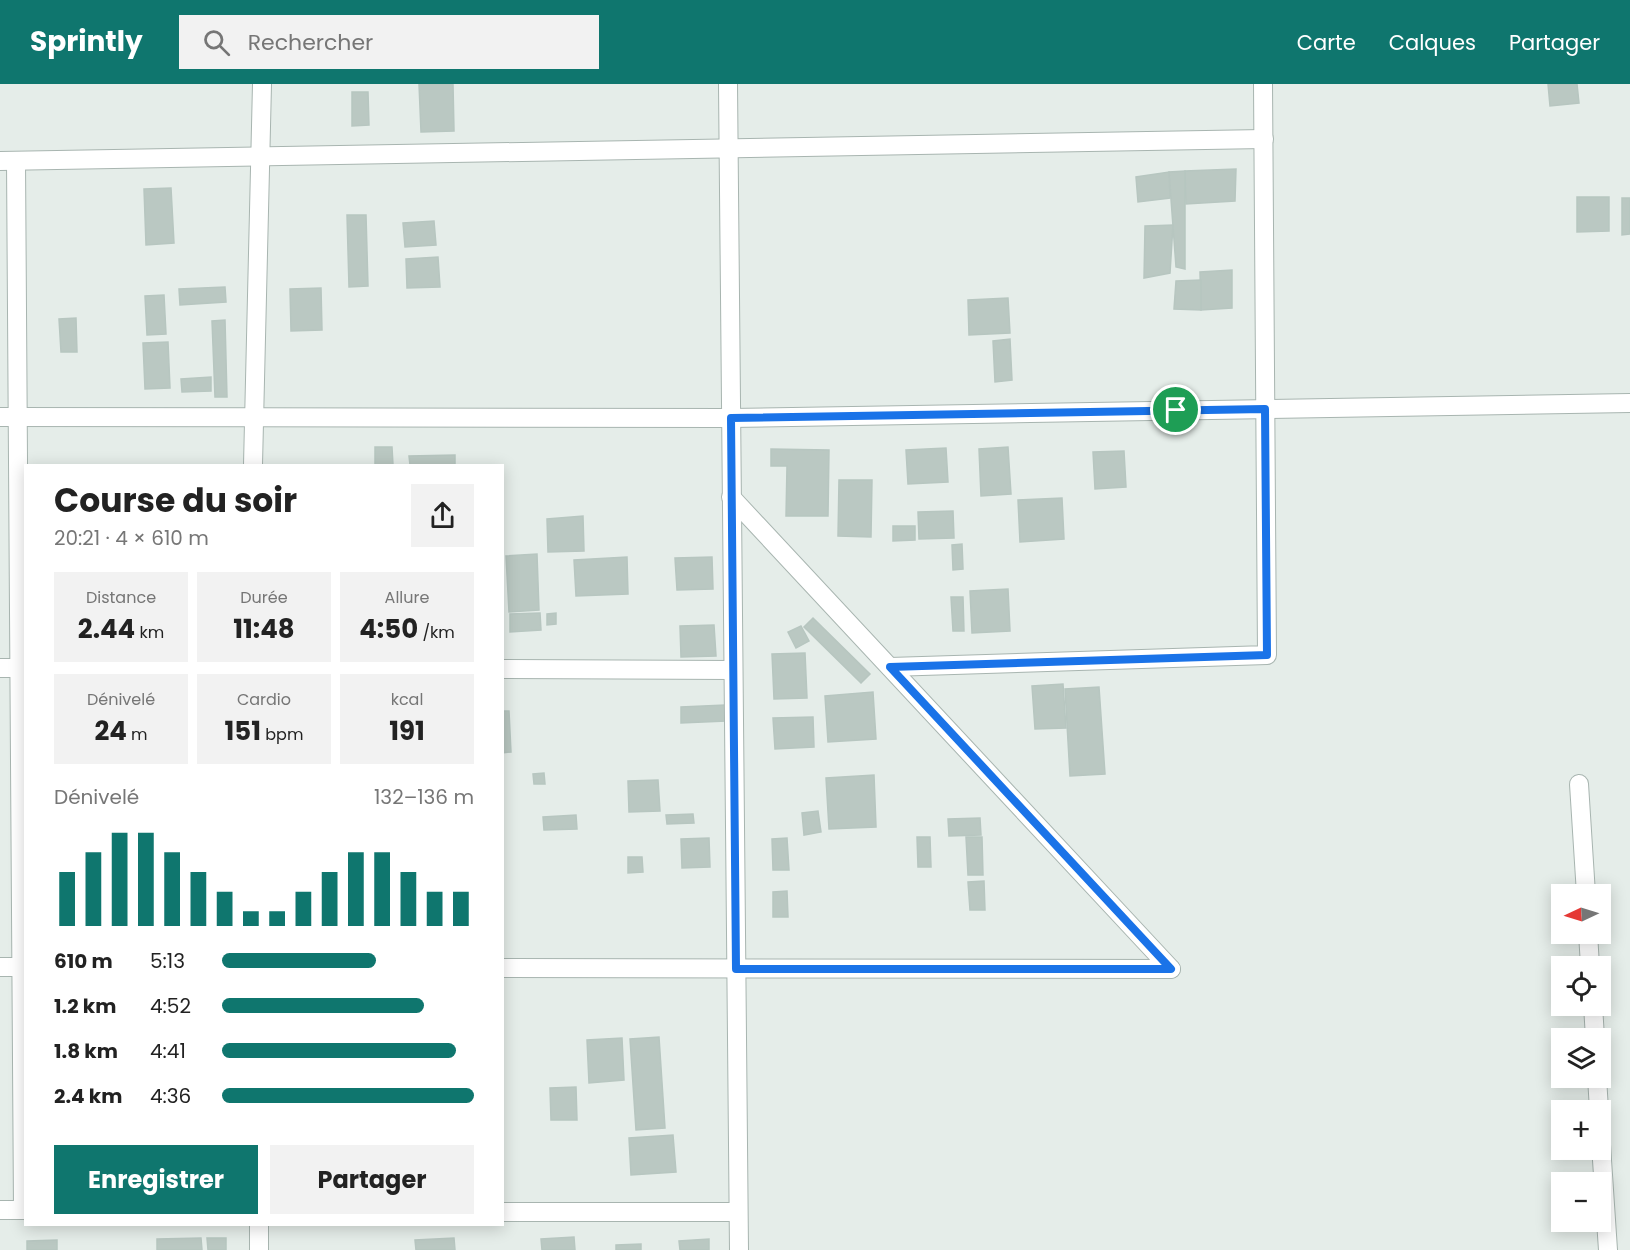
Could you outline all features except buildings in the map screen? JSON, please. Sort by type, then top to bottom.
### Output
[{"type":"street","points":[[253,464],[262,84]]},
{"type":"street","points":[[728,84],[739,1250]]},
{"type":"street","points":[[890,667],[1267,655],[1263,84]]},
{"type":"street","points":[[0,1210],[24,1210],[23,668],[9,417],[8,161],[1264,140]]},
{"type":"street","points":[[9,417],[731,418],[1630,403]]},
{"type":"street","points":[[504,968],[1171,969],[732,496]]},
{"type":"street","points":[[0,668],[23,668]]},
{"type":"street","points":[[504,669],[733,670]]},
{"type":"street","points":[[1579,784],[1585,884]]},
{"type":"street","points":[[0,967],[24,967]]},
{"type":"street","points":[[1602,1160],[1608,1250]]},
{"type":"street","points":[[504,1212],[738,1212]]},
{"type":"street","points":[[259,1226],[259,1250]]},
{"type":"route","points":[[1265,409],[1267,655],[890,667],[1171,969],[736,969],[731,418],[1176,410],[1265,409]]}]
